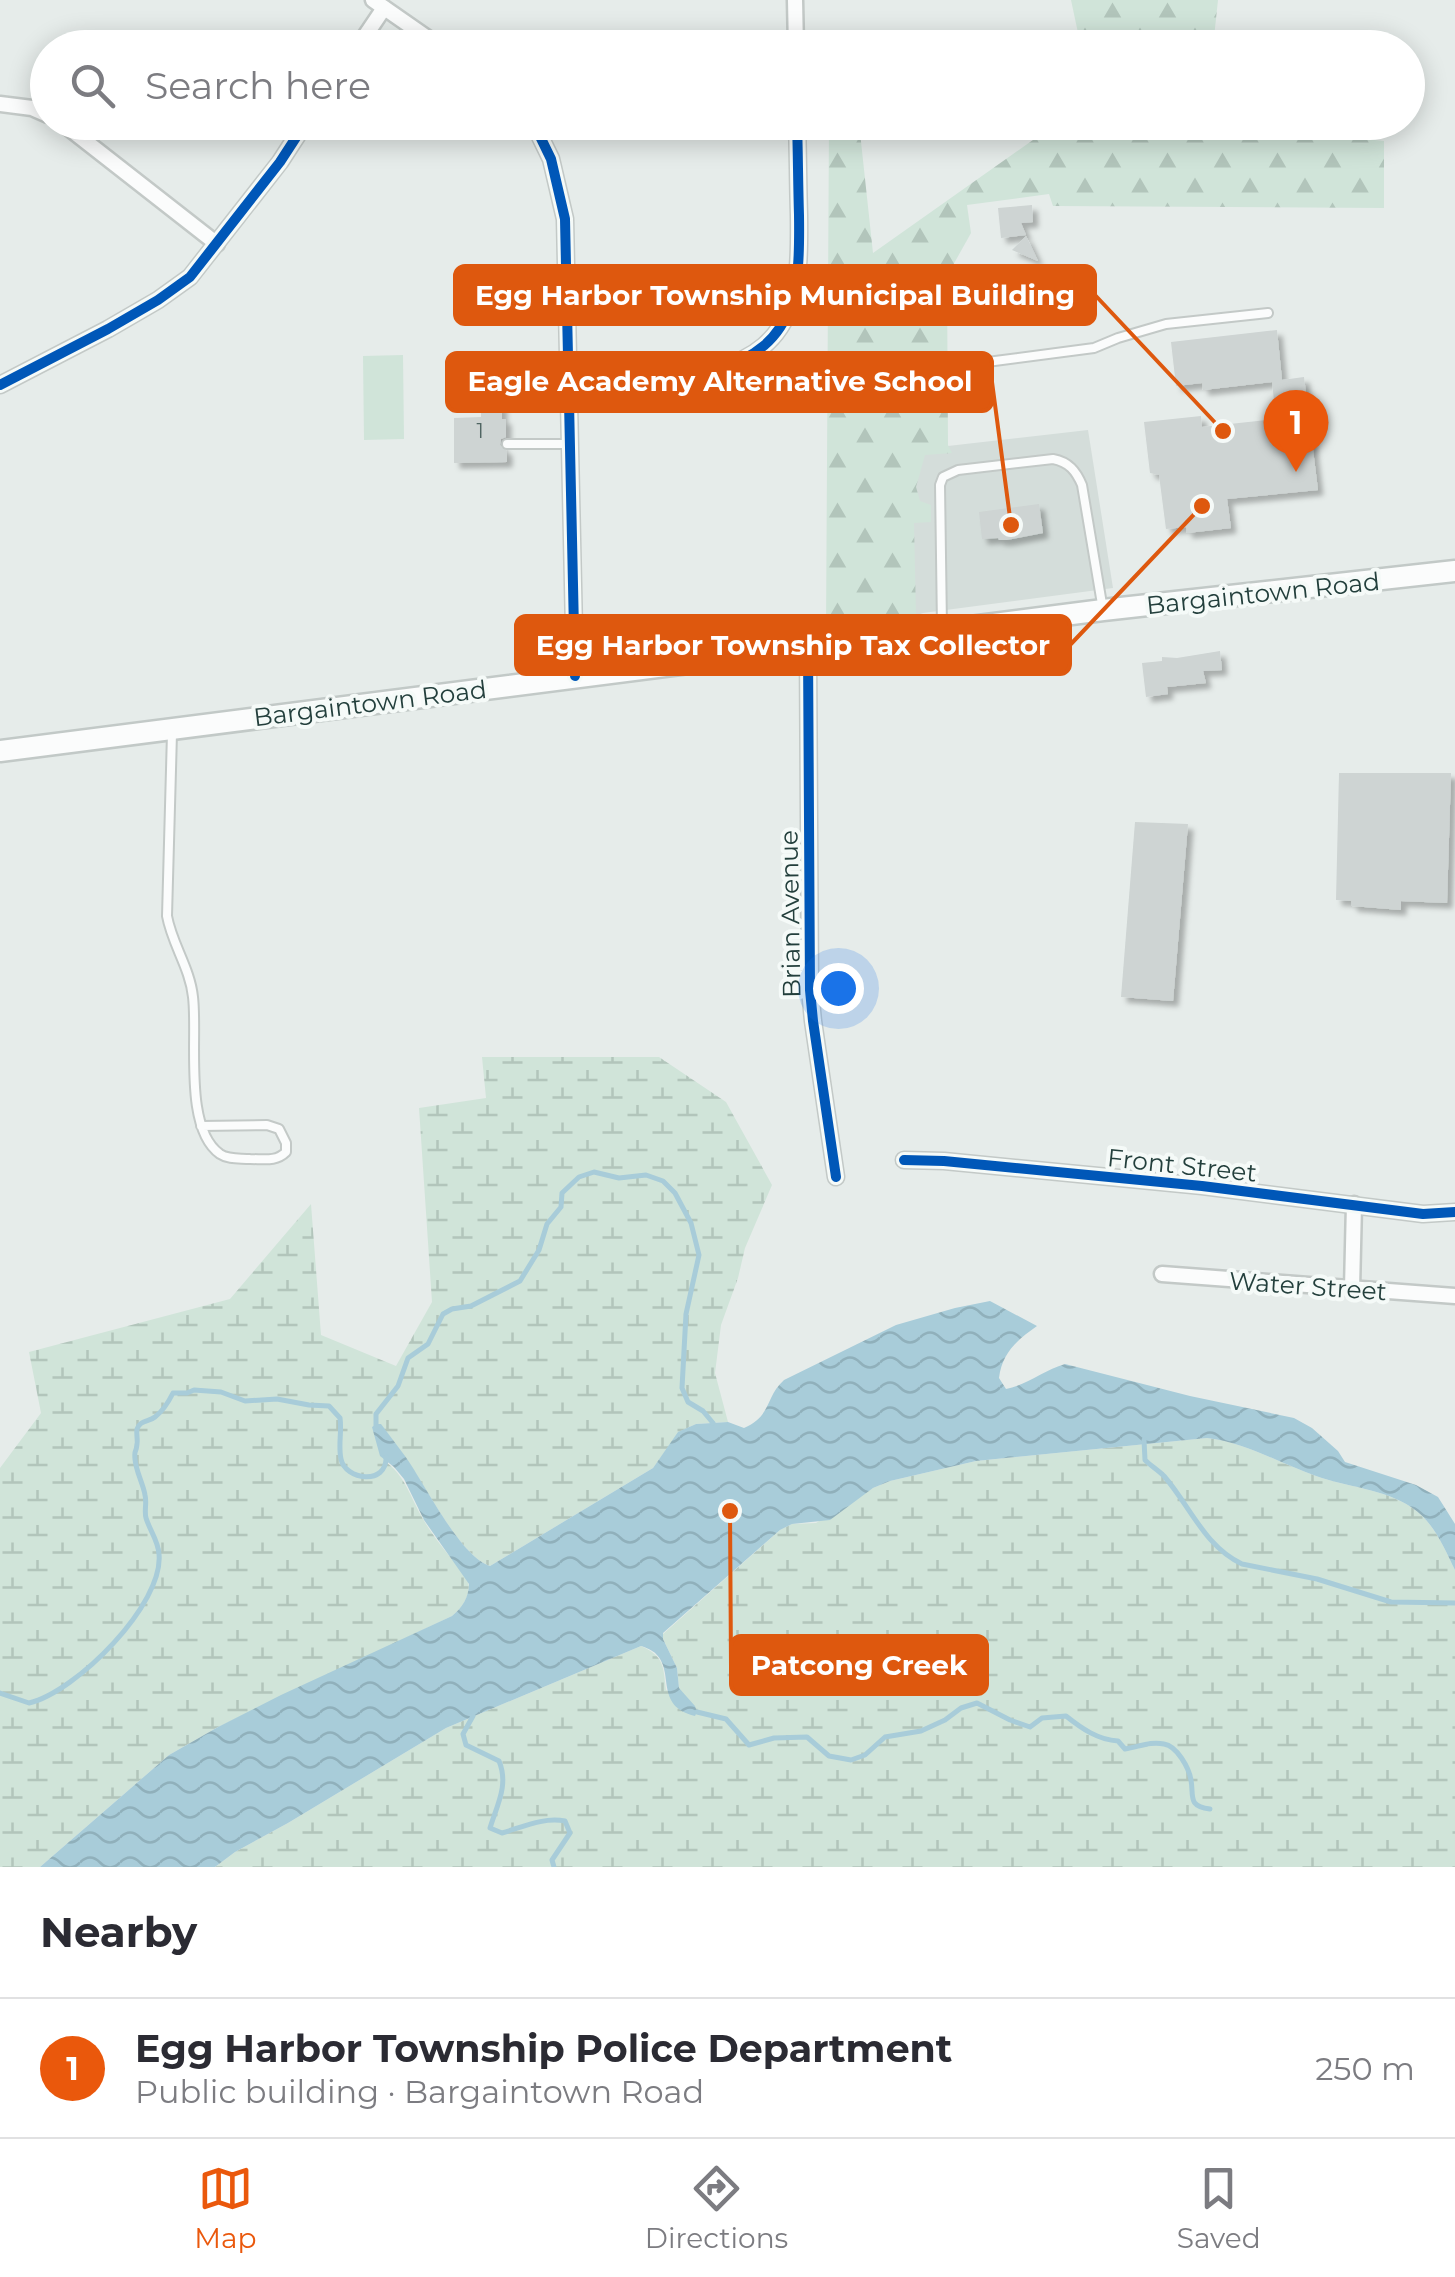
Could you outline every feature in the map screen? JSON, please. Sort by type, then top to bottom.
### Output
[{"type":"main road","name":"Bargaintown Road","points":[[0,751],[1103,610],[1455,571]]},
{"type":"street","points":[[796,0],[796,30]]},
{"type":"street","points":[[366,30],[378,4],[416,30]]},
{"type":"street","points":[[0,104],[30,108]]},
{"type":"street","points":[[83,140],[217,244]]},
{"type":"street","points":[[0,385],[158,300],[190,277],[294,140]]},
{"type":"street","points":[[542,140],[551,159],[565,219],[575,676]]},
{"type":"street","points":[[570,374],[712,370],[742,361],[774,336],[791,306],[798,277],[797,140]]},
{"type":"street","name":"Brian Avenue","points":[[808,648],[810,990],[836,1177]]},
{"type":"street","name":"Front Street","points":[[904,1160],[1090,1175],[1423,1214],[1455,1212]]},
{"type":"street","points":[[1352,1289],[1354,1204]]},
{"type":"street","name":"Water Street","points":[[1162,1274],[1455,1296]]},
{"type":"lane","points":[[964,364],[1094,348],[1166,324],[1268,313]]},
{"type":"lane","points":[[506,444],[571,444]]},
{"type":"lane","points":[[942,631],[940,485],[946,474],[958,470],[1052,460],[1072,468],[1085,494],[1103,610]]},
{"type":"lane","points":[[173,728],[167,916],[193,997],[195,1102],[202,1126],[218,1153],[230,1158],[276,1159],[286,1152],[279,1128],[202,1126]]},
{"type":"shaded area","points":[[1088,430],[1113,588],[923,613],[899,622],[878,454]]},
{"type":"green space","points":[[1071,0],[1218,0],[1215,30],[1077,30]]},
{"type":"green space","points":[[829,140],[861,140],[873,253],[1033,140],[1384,141],[1384,208],[1053,206],[1049,194],[967,205],[971,233],[947,276],[948,445],[952,453],[925,455],[916,487],[920,501],[931,505],[931,522],[914,523],[916,615],[826,630]]},
{"type":"green space","points":[[403,355],[404,439],[364,440],[363,356]]},
{"type":"green space","points":[[482,1057],[659,1057],[726,1102],[772,1185],[745,1248],[721,1325],[715,1373],[728,1422],[696,1424],[679,1432],[653,1468],[490,1566],[465,1547],[398,1448],[383,1460],[402,1479],[428,1527],[467,1578],[468,1594],[456,1612],[218,1727],[169,1755],[40,1867],[0,1867],[0,1468],[41,1413],[29,1352],[230,1299],[311,1204],[321,1335],[396,1366],[432,1302],[419,1108],[486,1098]]},
{"type":"green space","points":[[1207,1438],[1249,1449],[1316,1476],[1389,1496],[1419,1513],[1437,1535],[1455,1570],[1455,1867],[215,1867],[446,1728],[641,1646],[661,1663],[666,1690],[689,1701],[679,1689],[677,1668],[663,1634],[780,1530],[792,1524],[816,1523],[873,1488],[976,1461]]},
{"type":"water","points":[[990,1301],[1037,1326],[1017,1342],[1003,1361],[999,1378],[1006,1389],[1065,1364],[1294,1418],[1312,1428],[1345,1462],[1416,1485],[1438,1497],[1455,1524],[1455,1570],[1432,1527],[1400,1501],[1316,1476],[1222,1441],[1207,1438],[976,1461],[890,1481],[873,1488],[830,1520],[792,1524],[780,1530],[663,1633],[677,1668],[679,1688],[695,1706],[695,1716],[674,1705],[661,1661],[641,1646],[446,1728],[215,1867],[40,1867],[169,1755],[281,1695],[452,1616],[462,1606],[469,1584],[424,1520],[404,1479],[380,1456],[372,1427],[377,1424],[381,1424],[405,1456],[455,1534],[490,1566],[653,1468],[678,1432],[696,1424],[728,1422],[744,1428],[764,1412],[784,1380],[896,1325]]},
{"type":"building","points":[[1032,205],[1033,222],[1021,223],[1026,235],[1001,238],[998,208]]},
{"type":"building","points":[[1026,236],[1038,261],[1012,250]]},
{"type":"building","points":[[1277,330],[1282,380],[1304,377],[1318,490],[1227,499],[1231,528],[1187,533],[1186,527],[1166,529],[1159,475],[1150,473],[1144,422],[1201,416],[1202,427],[1276,419],[1272,382],[1203,390],[1202,383],[1176,386],[1171,342]]},
{"type":"building","points":[[481,404],[502,404],[506,437],[500,445],[507,451],[507,462],[454,463],[454,418],[481,417]]},
{"type":"building","points":[[1039,504],[1043,533],[1007,540],[982,539],[979,512]]},
{"type":"building","points":[[1220,651],[1222,670],[1203,671],[1206,683],[1167,687],[1168,694],[1146,697],[1142,663]]},
{"type":"building","points":[[1339,773],[1451,773],[1447,903],[1401,901],[1401,910],[1352,906],[1351,901],[1336,900]]},
{"type":"building","points":[[1135,822],[1188,824],[1173,1001],[1121,997]]},
{"type":"waterway","points":[[376,1428],[376,1414],[398,1386],[408,1358],[428,1344],[443,1314],[471,1306],[520,1281],[539,1250],[547,1224],[561,1207],[562,1193],[579,1177],[594,1172],[619,1178],[646,1175],[663,1181],[675,1193],[691,1223],[699,1255],[686,1314],[682,1388],[688,1402],[713,1423]]},
{"type":"waterway","points":[[0,1693],[29,1703],[70,1682],[114,1643],[147,1597],[157,1574],[159,1554],[146,1518],[145,1495],[136,1464],[137,1430],[161,1412],[173,1393],[221,1392],[245,1401],[277,1399],[329,1406],[340,1418],[341,1459],[350,1472],[373,1476],[385,1466],[386,1457]]},
{"type":"waterway","points":[[1144,1440],[1145,1460],[1164,1476],[1218,1547],[1242,1564],[1317,1579],[1391,1602],[1455,1603]]},
{"type":"waterway","points":[[697,1712],[726,1719],[749,1745],[774,1738],[807,1737],[829,1756],[851,1760],[865,1755],[885,1737],[921,1731],[977,1703],[1030,1727],[1042,1718],[1066,1716],[1097,1736],[1118,1741],[1125,1749],[1154,1743],[1169,1746],[1188,1770],[1195,1803],[1210,1809]]},
{"type":"waterway","points":[[473,1716],[463,1734],[466,1745],[499,1761],[502,1770],[501,1795],[490,1828],[502,1833],[541,1821],[565,1821],[570,1833],[552,1860],[554,1867]]},
{"type":"cycle path","points":[[0,385],[108,329],[190,277],[294,140]]},
{"type":"cycle path","points":[[542,140],[551,159],[565,219],[575,676]]},
{"type":"cycle path","points":[[570,374],[717,369],[764,346],[779,329],[795,289],[799,241],[797,140]]},
{"type":"cycle path","points":[[808,648],[810,990],[836,1177]]},
{"type":"cycle path","points":[[904,1160],[1202,1186],[1423,1214],[1455,1212]]},
{"type":"place","name":"Egg Harbor Township Municipal Building","points":[[1223,431]]},
{"type":"place","name":"Egg Harbor Township Police Department","points":[[1296,472]]},
{"type":"place","name":"Egg Harbor Township Tax Collector","points":[[1202,506]]},
{"type":"place","name":"Eagle Academy Alternative School","points":[[1011,525]]},
{"type":"place","name":"Patcong Creek","points":[[730,1511]]}]
